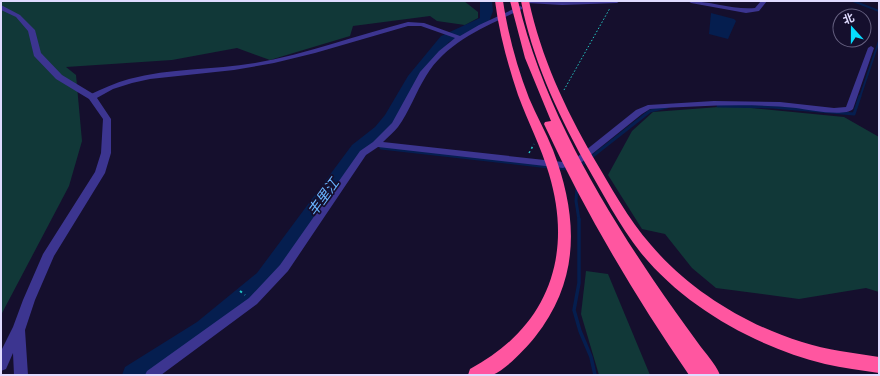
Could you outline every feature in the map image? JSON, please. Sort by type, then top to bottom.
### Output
[{"type":"highway","points":[[476,375],[488,369],[518,345],[541,320],[555,292],[564,263],[566,232],[564,208],[557,180],[549,155],[525,98],[507,44],[499,1]]},
{"type":"highway","points":[[508,1],[514,31],[524,65],[540,105],[576,181],[619,247],[669,318],[712,375]]},
{"type":"highway","points":[[521,3],[532,64],[548,105],[619,247],[659,321],[699,375]]},
{"type":"highway","points":[[521,3],[543,63],[575,133],[604,186],[647,249],[663,267],[689,289],[730,317],[780,342],[825,356],[879,365]]},
{"type":"street","points":[[152,375],[253,301],[284,268],[363,153],[376,144],[395,125],[423,74],[441,52],[459,38],[521,3],[562,4],[616,1]]},
{"type":"street","points":[[690,1],[746,11],[757,10],[764,1]]},
{"type":"street","points":[[1,7],[18,16],[31,30],[37,54],[59,77],[92,97],[107,119],[106,152],[100,173],[49,254],[29,300],[19,329],[1,364]]},
{"type":"street","points":[[92,97],[107,88],[132,80],[254,66],[311,52],[408,24],[422,24],[459,38]]},
{"type":"street","points":[[376,144],[563,165],[573,163],[639,112],[648,107],[661,105],[780,104],[834,110],[849,109],[871,48]]},
{"type":"street","points":[[19,329],[21,375]]},
{"type":"path","points":[[564,91],[616,1]]},
{"type":"path","points":[[525,160],[536,139]]},
{"type":"green space","points":[[1,1],[464,1],[478,12],[478,18],[465,25],[437,21],[430,16],[353,26],[350,36],[270,60],[237,48],[172,60],[66,67],[76,75],[82,141],[69,186],[1,315]]},
{"type":"green space","points":[[732,106],[844,117],[879,137],[879,292],[866,288],[799,299],[716,288],[692,268],[665,234],[642,229],[608,175],[632,131],[653,112]]},
{"type":"green space","points":[[586,271],[608,274],[650,375],[599,375],[581,314]]},
{"type":"water","points":[[711,13],[734,19],[736,21],[728,39],[709,34]]},
{"type":"waterway","name":"丰里江","points":[[133,375],[205,329],[264,279],[358,149],[380,131],[391,118],[413,79],[445,39],[485,20],[487,11],[486,1]]},
{"type":"waterway","points":[[853,1],[879,11]]},
{"type":"waterway","points":[[860,97],[879,41]]},
{"type":"waterway","points":[[718,106],[773,107],[854,114],[860,96]]},
{"type":"waterway","points":[[580,166],[650,111],[667,107]]},
{"type":"waterway","points":[[381,148],[549,167]]},
{"type":"waterway","points":[[557,168],[569,169]]},
{"type":"waterway","points":[[577,187],[576,201],[579,220]]},
{"type":"waterway","points":[[579,220],[579,283],[574,310],[580,331],[591,357],[595,375]]}]
